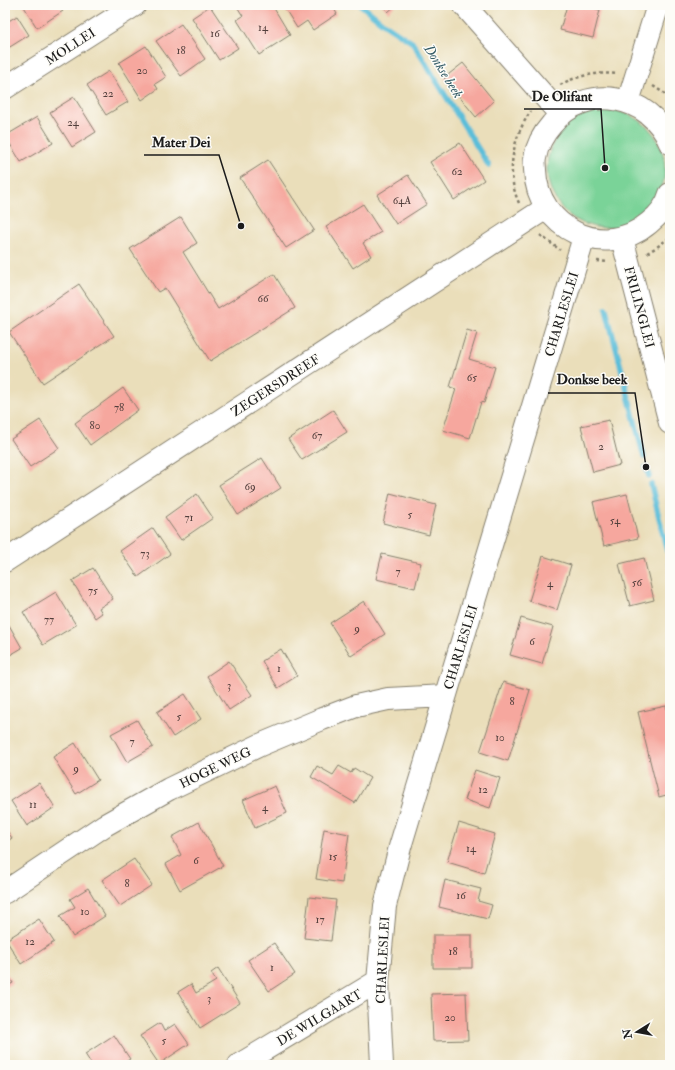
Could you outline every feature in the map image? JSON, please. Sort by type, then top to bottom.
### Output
[{"type":"street","name":"MOLLEI","points":[[5,88],[135,5]]},
{"type":"street","points":[[464,5],[560,114]]},
{"type":"street","points":[[628,102],[658,5]]},
{"type":"street","points":[[668,135],[649,113],[628,102],[604,98],[581,102],[560,114],[543,134],[535,158],[536,184],[546,208],[563,226],[584,237],[603,240],[622,238],[641,230],[658,217],[670,196]]},
{"type":"street","name":"ZEGERSDREEF","points":[[5,561],[546,208]]},
{"type":"street","name":"CHARLESLEI","points":[[382,1065],[378,981],[385,906],[400,847],[584,237]]},
{"type":"street","name":"FRILINGLEI","points":[[622,238],[670,424]]},
{"type":"street","name":"HOGE WEG","points":[[5,892],[111,822],[169,789],[260,745],[356,706],[388,699],[445,696]]},
{"type":"street","name":"DE WILGAART","points":[[239,1065],[378,981]]},
{"type":"path","points":[[628,260],[645,254],[670,237]]},
{"type":"green space","points":[[606,110],[617,111],[639,120],[655,136],[664,158],[664,180],[655,202],[639,218],[617,227],[606,228],[595,227],[573,218],[557,202],[548,180],[547,169],[548,158],[557,136],[573,120],[595,111]]},
{"type":"building","points":[[23,5],[59,5],[63,11],[37,28]]},
{"type":"building","points":[[236,5],[272,5],[290,35],[259,55],[237,20],[243,16]]},
{"type":"building","points":[[291,5],[332,5],[337,14],[313,30],[307,21],[297,28],[285,9]]},
{"type":"building","points":[[382,5],[396,5],[388,12]]},
{"type":"building","points":[[567,5],[583,5],[600,10],[593,38],[560,30]]},
{"type":"building","points":[[210,6],[238,48],[219,60],[192,18]]},
{"type":"building","points":[[17,16],[29,35],[5,50],[5,23]]},
{"type":"building","points":[[181,24],[205,59],[181,76],[156,41]]},
{"type":"building","points":[[146,46],[166,77],[155,84],[158,89],[142,100],[119,63]]},
{"type":"building","points":[[463,63],[494,101],[476,117],[444,78]]},
{"type":"building","points":[[109,71],[128,102],[106,115],[87,85]]},
{"type":"building","points":[[74,97],[96,132],[72,147],[50,112]]},
{"type":"building","points":[[37,117],[53,143],[21,162],[5,136]]},
{"type":"building","points":[[460,143],[484,180],[454,200],[430,162]]},
{"type":"building","points":[[268,160],[314,230],[286,248],[240,178]]},
{"type":"building","points":[[408,175],[427,204],[396,224],[377,195]]},
{"type":"building","points":[[363,204],[381,232],[363,243],[371,256],[353,268],[326,227]]},
{"type":"building","points":[[181,217],[197,243],[183,252],[218,309],[274,274],[295,308],[210,361],[165,288],[158,292],[130,249]]},
{"type":"building","points":[[79,284],[114,336],[43,383],[9,332]]},
{"type":"building","points":[[467,330],[477,333],[469,359],[495,367],[484,403],[481,402],[470,438],[443,430],[456,389],[450,387]]},
{"type":"building","points":[[123,388],[138,410],[90,445],[75,423]]},
{"type":"building","points":[[333,410],[347,432],[302,460],[288,439]]},
{"type":"building","points":[[40,420],[59,448],[30,467],[11,439]]},
{"type":"building","points":[[609,420],[620,465],[593,472],[581,426]]},
{"type":"building","points":[[262,458],[281,488],[238,515],[219,485]]},
{"type":"building","points":[[390,493],[436,505],[429,535],[383,523]]},
{"type":"building","points":[[197,494],[213,518],[181,540],[165,517]]},
{"type":"building","points":[[627,494],[638,538],[604,546],[593,502]]},
{"type":"building","points":[[153,528],[170,554],[138,577],[120,551]]},
{"type":"building","points":[[382,554],[421,563],[415,588],[376,579]]},
{"type":"building","points":[[543,556],[571,565],[557,610],[529,601]]},
{"type":"building","points":[[644,558],[654,600],[630,606],[619,564]]},
{"type":"building","points":[[93,568],[113,599],[99,608],[102,613],[95,618],[72,581]]},
{"type":"building","points":[[56,592],[76,625],[43,645],[23,612]]},
{"type":"building","points":[[364,601],[385,634],[351,656],[330,623]]},
{"type":"building","points":[[521,618],[553,627],[542,664],[510,655]]},
{"type":"building","points":[[9,625],[22,648],[5,658],[5,627]]},
{"type":"building","points":[[281,649],[297,676],[278,688],[262,661]]},
{"type":"building","points":[[229,661],[252,695],[229,710],[207,676]]},
{"type":"building","points":[[503,682],[530,690],[508,761],[480,752]]},
{"type":"building","points":[[185,694],[201,719],[173,737],[157,712]]},
{"type":"building","points":[[666,706],[670,723],[670,794],[659,797],[638,712]]},
{"type":"building","points":[[137,720],[153,747],[127,762],[111,734]]},
{"type":"building","points":[[75,743],[98,780],[76,794],[53,757]]},
{"type":"building","points":[[317,766],[333,775],[339,766],[351,773],[354,768],[370,778],[355,803],[311,777]]},
{"type":"building","points":[[475,770],[500,778],[490,808],[465,800]]},
{"type":"building","points":[[39,783],[55,807],[27,826],[11,801]]},
{"type":"building","points":[[275,786],[287,813],[255,828],[243,800]]},
{"type":"building","points":[[199,822],[223,866],[180,890],[166,864],[181,855],[172,837]]},
{"type":"building","points":[[459,823],[495,834],[484,873],[447,862]]},
{"type":"building","points":[[5,828],[12,838],[5,843]]},
{"type":"building","points":[[324,829],[349,834],[342,883],[316,879]]},
{"type":"building","points":[[134,859],[152,885],[120,906],[102,880]]},
{"type":"building","points":[[445,880],[481,889],[478,901],[492,905],[488,919],[439,907]]},
{"type":"building","points":[[88,888],[105,916],[73,937],[60,916],[75,907],[70,899]]},
{"type":"building","points":[[309,897],[336,900],[331,941],[304,938]]},
{"type":"building","points":[[39,919],[54,942],[21,964],[6,940]]},
{"type":"building","points":[[433,935],[472,935],[472,968],[433,968]]},
{"type":"building","points":[[274,943],[295,974],[269,991],[248,960]]},
{"type":"building","points":[[218,968],[240,1003],[200,1028],[178,992],[191,984],[196,993],[216,981],[211,973]]},
{"type":"building","points":[[5,971],[13,983],[5,987]]},
{"type":"building","points":[[466,993],[468,1040],[433,1041],[431,994]]},
{"type":"building","points":[[160,1023],[164,1031],[175,1024],[189,1044],[159,1064],[140,1036]]},
{"type":"building","points":[[114,1035],[130,1059],[121,1065],[92,1065],[85,1054]]},
{"type":"waterway","name":"Donkse beek","points":[[361,5],[383,23],[413,43],[489,166]]},
{"type":"waterway","name":"Donkse beek","points":[[606,309],[644,457]]},
{"type":"waterway","name":"Donkse beek","points":[[646,467],[649,476]]},
{"type":"waterway","name":"Donkse beek","points":[[651,484],[667,551]]},
{"type":"place","name":"De Olifant","points":[[605,168]]},
{"type":"place","name":"Mater Dei","points":[[241,226]]},
{"type":"place","name":"Donkse beek","points":[[646,467]]}]
